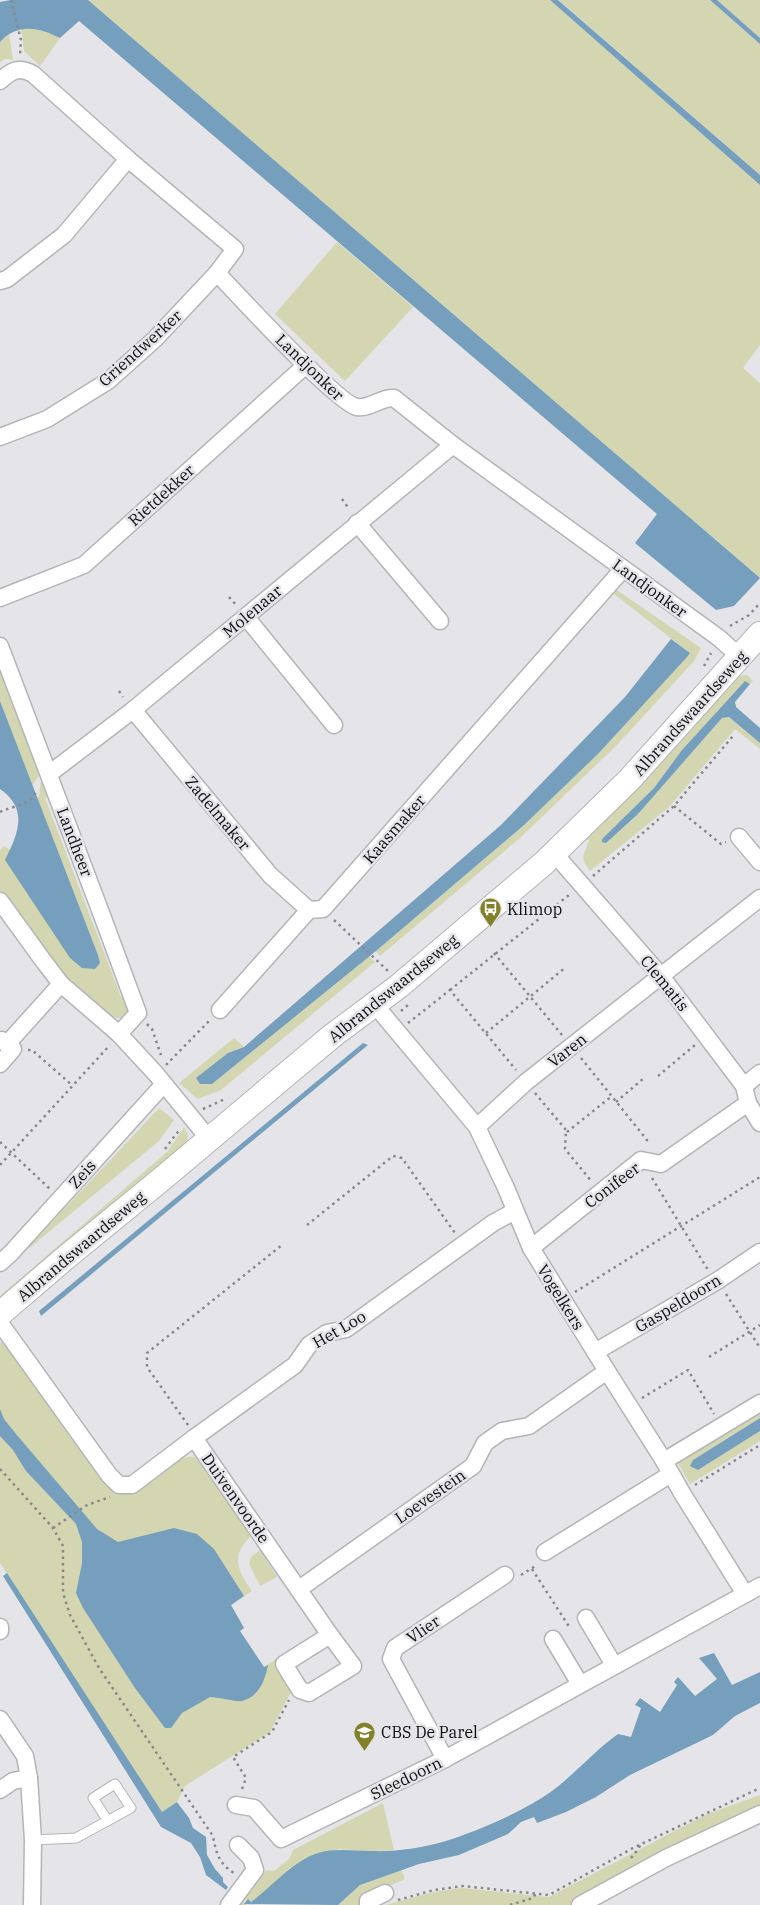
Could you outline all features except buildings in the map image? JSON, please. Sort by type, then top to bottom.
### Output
[{"type":"street","points":[[0,81],[13,70],[20,69],[33,74],[128,159],[234,249],[217,273]]},
{"type":"street","points":[[0,281],[7,279],[64,235],[128,159]]},
{"type":"street","name":"Landjonker","points":[[217,273],[306,365],[346,402],[358,407],[370,405],[387,398],[394,398],[453,445],[719,638],[740,657]]},
{"type":"street","name":"Griendwerker","points":[[0,437],[47,418],[108,381],[155,338],[217,273]]},
{"type":"street","name":"Rietdekker","points":[[0,598],[84,565],[306,365]]},
{"type":"street","name":"Molenaar","points":[[43,780],[246,617],[453,445]]},
{"type":"street","points":[[357,523],[440,621]]},
{"type":"street","name":"Kaasmaker","points":[[220,1010],[316,909],[623,569]]},
{"type":"street","points":[[246,617],[334,725]]},
{"type":"street","name":"Albrandswaardseweg","points":[[0,1314],[332,1036],[407,980],[554,853],[630,780],[760,634]]},
{"type":"street","name":"Landheer","points":[[0,646],[43,780],[138,1013]]},
{"type":"street","name":"Zadelmaker","points":[[132,710],[270,875],[316,909]]},
{"type":"street","points":[[739,837],[760,862]]},
{"type":"street","name":"Clematis","points":[[554,853],[661,976],[744,1086],[748,1103],[760,1123]]},
{"type":"street","name":"Varen","points":[[477,1127],[526,1082],[760,898]]},
{"type":"street","points":[[0,901],[62,984],[162,1075],[209,1139]]},
{"type":"street","points":[[0,1064],[7,1044],[62,984]]},
{"type":"street","name":"Vogelkers","points":[[375,1005],[477,1127],[506,1188],[531,1248],[745,1594]]},
{"type":"street","points":[[119,1034],[138,1013]]},
{"type":"street","points":[[744,1086],[760,1072]]},
{"type":"street","name":"Zeis","points":[[0,1263],[60,1198],[162,1075]]},
{"type":"street","name":"Conifeer","points":[[531,1248],[641,1160],[661,1164],[748,1103]]},
{"type":"street","name":"Het Loo","points":[[194,1438],[295,1365],[309,1345],[327,1333],[346,1329],[493,1223],[515,1211]]},
{"type":"street","name":"Gaspeldoorn","points":[[595,1352],[716,1281],[760,1252]]},
{"type":"street","points":[[0,1323],[109,1475],[119,1485]]},
{"type":"street","name":"Loevestein","points":[[299,1589],[473,1466],[485,1443],[502,1431],[529,1426],[607,1371]]},
{"type":"street","points":[[545,1552],[668,1468],[722,1426],[760,1403]]},
{"type":"street","name":"Duivenvoorde","points":[[119,1485],[132,1485],[194,1438],[330,1635],[354,1666],[309,1693],[300,1690],[297,1686]]},
{"type":"street","name":"Vlier","points":[[445,1759],[391,1659],[395,1648],[505,1575]]},
{"type":"street","name":"Sleedoorn","points":[[236,1805],[254,1808],[281,1839],[445,1759],[760,1586]]},
{"type":"street","points":[[586,1618],[614,1666]]},
{"type":"street","points":[[297,1686],[284,1664],[330,1635]]},
{"type":"street","points":[[553,1639],[580,1684]]},
{"type":"street","points":[[0,1720],[25,1756],[29,1778],[33,1840],[32,1905]]},
{"type":"street","points":[[0,1790],[13,1781],[29,1778]]},
{"type":"street","points":[[580,1905],[666,1858],[760,1814]]},
{"type":"street","points":[[230,1905],[255,1870],[252,1858],[238,1845]]},
{"type":"street","points":[[368,1905],[368,1901],[390,1898]]},
{"type":"lane","points":[[33,1840],[76,1838],[108,1820]]},
{"type":"path","points":[[11,0],[20,40]]},
{"type":"path","name":"Albrandswaardseweg","points":[[702,669],[719,638],[728,628],[749,615],[760,603]]},
{"type":"path","points":[[398,1032],[582,885],[674,806],[733,736]]},
{"type":"path","points":[[0,812],[28,802],[43,780]]},
{"type":"path","points":[[674,806],[721,844],[739,837]]},
{"type":"path","name":"Albrandswaardseweg","points":[[316,909],[357,941],[386,970],[392,965]]},
{"type":"path","points":[[486,1033],[566,967]]},
{"type":"path","points":[[450,990],[566,1130],[565,1149],[600,1193]]},
{"type":"path","points":[[162,1075],[220,1010]]},
{"type":"path","points":[[138,1013],[152,1029],[162,1075]]},
{"type":"path","points":[[0,1165],[119,1034]]},
{"type":"path","points":[[658,1076],[706,1036]]},
{"type":"path","points":[[7,1044],[32,1050],[73,1086]]},
{"type":"path","points":[[616,1102],[644,1078]]},
{"type":"path","points":[[566,1133],[612,1096]]},
{"type":"path","points":[[0,1142],[60,1198]]},
{"type":"path","points":[[306,1225],[393,1156],[402,1158],[463,1245]]},
{"type":"path","points":[[563,1300],[760,1177]]},
{"type":"path","points":[[194,1438],[188,1425],[146,1367],[147,1353],[282,1245]]},
{"type":"path","points":[[709,1357],[760,1325]]},
{"type":"path","points":[[629,1406],[688,1370],[722,1426]]},
{"type":"path","points":[[682,1493],[760,1445]]},
{"type":"path","points":[[0,1469],[53,1528],[63,1546],[63,1592],[70,1616],[98,1668],[214,1836],[219,1860],[225,1868],[246,1882]]},
{"type":"path","points":[[53,1528],[88,1505],[102,1498],[115,1496],[119,1485]]},
{"type":"path","points":[[505,1575],[510,1582],[549,1558],[545,1552]]},
{"type":"path","points":[[532,1569],[570,1628],[586,1618]]},
{"type":"path","points":[[236,1805],[246,1778],[233,1757],[272,1732],[297,1686]]},
{"type":"path","points":[[390,1898],[463,1886],[549,1895],[633,1848],[760,1788]]},
{"type":"path","points":[[510,1905],[534,1898],[536,1893]]},
{"type":"green space","points":[[88,0],[550,0],[760,185],[760,345],[743,368],[760,383],[760,578]]},
{"type":"green space","points":[[559,0],[710,0],[760,44],[760,175]]},
{"type":"green space","points":[[717,0],[760,0],[760,38]]},
{"type":"green space","points":[[21,28],[41,31],[60,38],[40,66],[24,51]]},
{"type":"green space","points":[[9,34],[13,60],[5,59],[0,62],[0,42]]},
{"type":"green space","points":[[337,242],[413,307],[345,381],[275,314]]},
{"type":"green space","points":[[617,590],[701,648],[694,661],[618,744],[520,838],[380,956],[376,951],[523,826],[598,754],[690,653],[614,594]]},
{"type":"green space","points":[[0,670],[39,775],[32,786],[0,701]]},
{"type":"green space","points":[[747,675],[753,681],[750,684],[745,681],[682,750],[654,788],[602,839],[606,843],[638,814],[722,718],[729,717],[760,743],[760,749],[735,729],[669,807],[590,871],[584,862],[584,853],[589,841],[586,838],[735,676]]},
{"type":"green space","points":[[46,778],[51,796],[45,798],[121,997],[126,996],[129,1011],[120,1018],[108,1017],[61,974],[0,890],[0,850],[4,846],[10,850],[6,861],[100,963],[37,798],[41,781]]},
{"type":"green space","points":[[369,956],[375,962],[221,1090],[198,1099],[179,1083],[234,1038],[244,1047],[228,1053],[212,1084]]},
{"type":"green space","points":[[159,1108],[174,1120],[159,1141],[22,1254]]},
{"type":"green space","points":[[184,1127],[188,1135],[186,1148],[0,1304],[0,1296],[168,1151]]},
{"type":"green space","points":[[3,1340],[113,1489],[144,1484],[181,1459],[195,1457],[246,1525],[250,1537],[240,1550],[238,1563],[252,1591],[231,1605],[244,1628],[240,1631],[264,1667],[279,1657],[277,1666],[292,1690],[270,1732],[185,1786],[177,1802],[162,1813],[0,1563],[0,1343]]},
{"type":"green space","points":[[760,1410],[760,1418],[693,1460],[698,1470],[760,1431],[760,1441],[690,1484],[678,1463],[679,1460]]},
{"type":"green space","points":[[260,1550],[277,1577],[260,1586],[249,1564],[251,1557]]},
{"type":"green space","points":[[760,1795],[760,1807],[571,1905],[385,1905],[433,1892],[462,1888],[549,1897],[705,1815]]},
{"type":"green space","points":[[383,1803],[394,1850],[372,1852],[339,1849],[291,1867],[265,1892],[251,1902],[247,1899],[244,1903],[247,1905],[241,1905],[266,1870],[274,1871],[289,1859],[293,1850]]},
{"type":"green space","points":[[401,1870],[405,1879],[367,1896],[360,1905],[338,1905],[360,1885]]},
{"type":"water","points":[[11,0],[88,0],[760,578],[734,606],[716,610],[635,543],[657,514],[79,21],[60,38],[37,30],[22,29],[7,36],[0,42],[0,2]]},
{"type":"water","points":[[550,0],[558,0],[760,175],[760,185]]},
{"type":"water","points":[[710,0],[717,0],[760,38],[760,44]]},
{"type":"water","points":[[671,639],[690,653],[687,657],[598,754],[523,826],[376,951],[212,1084],[200,1084],[196,1078],[228,1053],[244,1047],[501,825],[625,697]]},
{"type":"water","points":[[745,681],[750,684],[735,702],[736,707],[760,728],[760,743],[729,717],[722,718],[638,814],[606,843],[602,842],[602,839],[654,788],[682,750]]},
{"type":"water","points":[[0,701],[98,955],[100,963],[95,969],[82,968],[70,958],[5,860],[17,831],[18,813],[9,797],[0,789]]},
{"type":"water","points":[[363,1043],[368,1045],[41,1316],[39,1311]]},
{"type":"water","points":[[0,1409],[4,1419],[16,1434],[97,1529],[118,1542],[174,1528],[197,1534],[214,1549],[244,1596],[231,1605],[244,1628],[240,1631],[264,1667],[268,1665],[263,1682],[253,1696],[242,1701],[210,1697],[182,1713],[171,1728],[165,1728],[135,1688],[83,1608],[76,1593],[82,1563],[82,1542],[76,1524],[26,1471],[13,1450],[0,1436]]},
{"type":"water","points":[[760,1418],[760,1431],[698,1470],[690,1466],[693,1460]]},
{"type":"water","points":[[7,1573],[162,1812],[177,1802],[189,1818],[193,1828],[206,1837],[207,1855],[228,1887],[226,1890],[206,1875],[200,1857],[191,1843],[161,1827],[3,1576]]},
{"type":"water","points":[[714,1653],[732,1685],[760,1672],[760,1703],[735,1716],[713,1735],[630,1775],[596,1797],[566,1812],[537,1823],[534,1817],[521,1822],[508,1834],[459,1855],[419,1864],[360,1885],[338,1905],[244,1904],[248,1899],[251,1902],[259,1896],[299,1862],[318,1853],[338,1850],[389,1851],[428,1846],[472,1832],[528,1806],[552,1791],[618,1734],[631,1737],[641,1708],[635,1705],[640,1698],[660,1712],[677,1685],[674,1682],[678,1677],[695,1696],[717,1679],[699,1658]]},
{"type":"place","name":"Klimop","points":[[491,928]]},
{"type":"place","name":"CBS De Parel","points":[[365,1751]]}]
